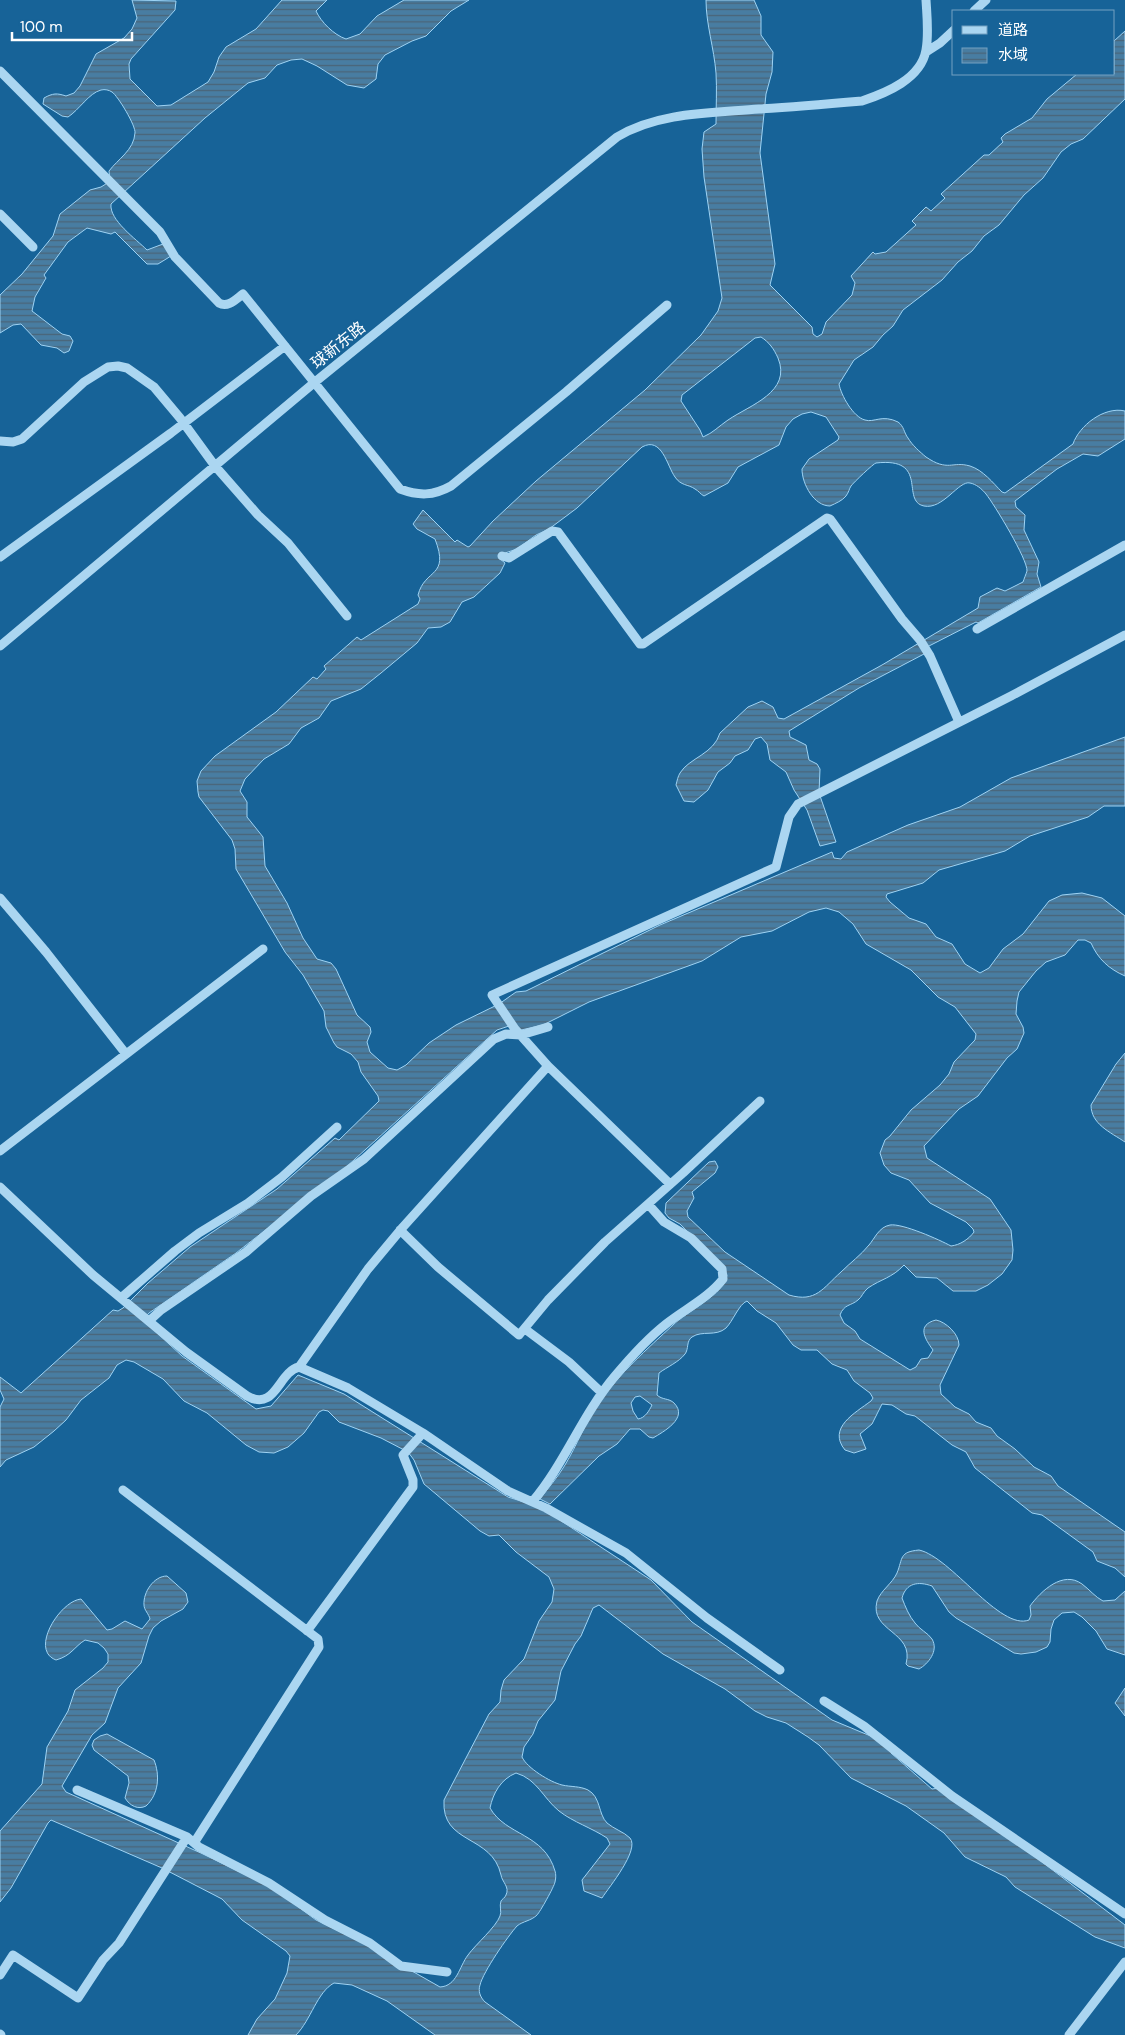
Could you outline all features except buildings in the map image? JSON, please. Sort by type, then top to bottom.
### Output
[{"type":"street","points":[[926,0],[926,52]]},
{"type":"street","points":[[975,10],[986,0]]},
{"type":"street","points":[[926,52],[952,32]]},
{"type":"street","name":"球新东路","points":[[0,646],[315,382],[618,137],[631,129],[653,121],[718,113],[862,101],[880,96],[896,87],[918,68],[926,52]]},
{"type":"street","points":[[0,71],[106,180],[160,232],[175,257],[219,303],[228,304],[243,294],[400,489],[417,494],[431,494],[444,490],[456,482],[566,392],[667,305]]},
{"type":"street","points":[[0,214],[33,247]]},
{"type":"street","points":[[0,558],[286,346]]},
{"type":"street","points":[[0,441],[13,442],[22,439],[84,382],[111,367],[127,368],[147,381],[184,423],[215,466],[258,515],[288,543],[348,616]]},
{"type":"street","points":[[502,556],[509,558],[552,531],[558,532],[640,644],[643,644],[787,544],[827,518],[830,519],[902,619],[920,640],[930,656],[959,722]]},
{"type":"street","points":[[977,629],[1125,545]]},
{"type":"street","points":[[670,1184],[548,1066],[518,1032],[492,995],[776,867],[789,816],[793,808],[803,801],[1125,635]]},
{"type":"street","points":[[0,898],[46,952],[126,1054]]},
{"type":"street","points":[[0,1151],[262,950]]},
{"type":"street","points":[[147,1320],[254,1246],[311,1196],[364,1159],[494,1039],[506,1034],[548,1028]]},
{"type":"street","points":[[0,1187],[60,1246],[186,1352],[253,1399],[268,1398],[293,1370],[299,1367],[368,1269],[400,1230],[548,1066]]},
{"type":"street","points":[[400,1230],[438,1267],[520,1335],[548,1300],[576,1270],[760,1101]]},
{"type":"street","points":[[122,1299],[174,1252],[282,1177],[337,1127]]},
{"type":"street","points":[[533,1501],[562,1461],[581,1425],[602,1393],[656,1333],[679,1314],[706,1296],[722,1281],[724,1276],[722,1269],[691,1238],[664,1222],[648,1204]]},
{"type":"street","points":[[525,1329],[569,1362],[602,1393]]},
{"type":"street","points":[[299,1367],[348,1388],[508,1491],[533,1501],[626,1553],[707,1618],[780,1670]]},
{"type":"street","points":[[308,1631],[413,1487],[413,1480],[403,1455],[422,1435]]},
{"type":"street","points":[[0,1975],[13,1955],[78,1998],[104,1960],[119,1943],[167,1869],[188,1841],[319,1647],[318,1640],[308,1631],[123,1490]]},
{"type":"street","points":[[824,1701],[864,1726],[952,1796],[1125,1914]]},
{"type":"street","points":[[77,1790],[188,1841],[269,1883],[325,1920],[370,1943],[401,1966],[447,1972]]},
{"type":"street","points":[[1069,2035],[1125,1962]]},
{"type":"water","points":[[132,0],[176,1],[175,10],[131,59],[129,64],[130,79],[157,106],[171,105],[208,82],[219,57],[226,47],[256,29],[282,0],[327,0],[316,11],[328,28],[346,39],[360,34],[377,16],[404,0],[469,0],[451,11],[426,36],[385,55],[378,64],[376,79],[364,88],[347,85],[302,59],[291,60],[277,65],[265,78],[248,83],[205,118],[111,204],[114,216],[119,223],[147,250],[163,244],[171,256],[158,264],[147,264],[115,232],[111,234],[87,228],[68,242],[44,275],[46,278],[35,297],[32,311],[62,334],[70,336],[73,341],[69,351],[64,353],[57,348],[41,345],[21,324],[13,325],[0,333],[0,295],[22,274],[53,236],[60,214],[90,190],[101,187],[109,182],[109,171],[132,144],[135,133],[133,124],[118,99],[110,91],[102,90],[97,92],[68,117],[62,116],[43,104],[44,98],[50,95],[66,96],[74,93],[80,86],[96,54],[124,38],[132,29],[137,18]]},
{"type":"water","points":[[706,0],[754,0],[761,16],[761,35],[773,52],[772,72],[766,94],[760,153],[775,264],[770,285],[812,327],[813,334],[817,337],[822,334],[826,322],[852,295],[855,283],[851,276],[873,252],[875,254],[886,252],[916,225],[912,221],[926,207],[931,211],[945,198],[941,194],[984,155],[989,155],[1003,142],[1001,138],[1005,134],[1032,118],[1047,99],[1076,75],[1115,75],[1115,40],[1125,31],[1125,99],[1083,139],[1071,144],[1061,152],[1043,178],[1024,195],[999,225],[984,236],[972,251],[958,262],[942,280],[903,310],[893,326],[873,347],[854,360],[839,384],[848,405],[856,415],[868,421],[887,419],[898,422],[902,425],[912,443],[926,457],[940,464],[964,465],[975,468],[1005,493],[1073,444],[1076,437],[1093,419],[1101,414],[1117,410],[1125,411],[1125,439],[1098,456],[1083,454],[1057,469],[1015,501],[1016,507],[1025,515],[1024,530],[1039,562],[1037,574],[1041,587],[978,623],[976,622],[927,647],[924,654],[859,688],[789,731],[790,737],[806,745],[809,760],[817,764],[820,769],[819,793],[836,842],[820,846],[807,810],[794,790],[786,772],[770,760],[767,744],[761,737],[755,739],[748,750],[735,756],[730,763],[718,772],[708,790],[694,802],[684,801],[676,785],[680,773],[689,763],[707,751],[717,740],[720,733],[748,707],[762,701],[773,707],[778,718],[784,719],[882,665],[978,608],[980,597],[997,588],[1005,591],[1023,582],[1027,571],[1017,544],[996,509],[979,487],[970,483],[961,486],[938,504],[924,506],[917,502],[909,473],[903,466],[893,463],[876,463],[850,487],[846,496],[841,501],[830,506],[819,502],[810,493],[804,481],[802,469],[809,459],[838,440],[839,437],[826,417],[811,412],[793,419],[786,427],[779,445],[738,467],[728,483],[704,496],[692,487],[677,480],[659,449],[649,445],[642,447],[577,508],[549,529],[536,535],[517,549],[502,554],[499,558],[505,563],[500,573],[474,597],[462,602],[450,622],[441,627],[428,628],[417,643],[361,689],[331,701],[319,718],[301,728],[289,744],[264,759],[245,779],[240,791],[247,802],[247,817],[263,837],[265,866],[287,903],[303,938],[317,959],[331,963],[336,969],[357,1015],[370,1027],[371,1032],[367,1042],[370,1052],[388,1068],[397,1070],[406,1065],[429,1043],[456,1025],[499,1004],[516,992],[526,991],[660,925],[832,852],[834,858],[841,859],[847,852],[908,825],[960,807],[1011,778],[1125,737],[1125,806],[1104,806],[1088,817],[1030,836],[1005,851],[939,870],[923,883],[887,894],[886,897],[890,902],[909,918],[926,924],[936,937],[952,944],[965,964],[980,973],[989,968],[1003,949],[1023,934],[1049,901],[1062,895],[1082,893],[1102,898],[1125,916],[1125,976],[1105,963],[1091,943],[1085,940],[1078,940],[1065,955],[1046,962],[1019,992],[1016,1014],[1024,1033],[1017,1049],[1007,1058],[978,1096],[959,1109],[924,1146],[927,1158],[990,1199],[1011,1230],[1012,1260],[1002,1274],[988,1285],[976,1291],[953,1291],[937,1278],[916,1277],[904,1265],[891,1276],[868,1288],[858,1300],[846,1307],[840,1315],[844,1323],[855,1331],[860,1339],[910,1370],[916,1367],[921,1359],[928,1358],[933,1350],[925,1337],[924,1329],[926,1325],[936,1320],[944,1323],[951,1329],[957,1337],[959,1345],[940,1385],[941,1394],[955,1407],[969,1414],[976,1422],[991,1428],[997,1436],[1015,1449],[1034,1467],[1051,1476],[1058,1486],[1125,1532],[1125,1577],[1115,1568],[1097,1561],[1093,1552],[1042,1515],[1032,1513],[975,1468],[966,1452],[952,1445],[915,1416],[906,1414],[892,1405],[882,1404],[872,1424],[860,1434],[866,1449],[854,1453],[845,1450],[840,1442],[841,1428],[851,1416],[871,1401],[873,1398],[870,1393],[854,1381],[847,1370],[832,1364],[817,1350],[801,1350],[793,1345],[776,1323],[757,1311],[747,1301],[741,1305],[726,1328],[722,1331],[692,1337],[682,1357],[659,1373],[657,1395],[672,1401],[678,1409],[677,1419],[673,1424],[653,1438],[640,1429],[630,1429],[617,1444],[599,1456],[550,1504],[540,1499],[565,1465],[599,1402],[616,1381],[673,1325],[712,1296],[725,1282],[727,1275],[722,1267],[680,1224],[669,1218],[665,1213],[666,1203],[709,1162],[715,1161],[718,1167],[715,1173],[692,1192],[694,1198],[687,1211],[688,1217],[725,1252],[789,1295],[806,1297],[818,1293],[863,1252],[880,1230],[886,1226],[896,1225],[912,1229],[951,1246],[964,1241],[974,1232],[966,1222],[930,1203],[909,1180],[891,1173],[884,1165],[880,1153],[885,1140],[911,1110],[940,1085],[949,1074],[954,1062],[975,1040],[976,1034],[955,1007],[938,997],[911,970],[866,944],[853,924],[839,912],[826,908],[809,912],[772,931],[741,937],[702,961],[589,1002],[543,1025],[521,1030],[509,1026],[497,1030],[344,1169],[236,1253],[149,1313],[143,1320],[182,1356],[256,1409],[271,1406],[298,1375],[344,1394],[508,1497],[540,1507],[651,1580],[692,1622],[832,1720],[873,1737],[892,1751],[891,1753],[932,1789],[938,1788],[1021,1846],[1125,1925],[1125,1948],[1095,1937],[1015,1887],[1006,1877],[965,1857],[944,1833],[906,1806],[851,1778],[819,1745],[808,1737],[786,1723],[755,1711],[725,1689],[663,1654],[599,1605],[593,1608],[581,1636],[561,1671],[555,1700],[538,1721],[533,1734],[524,1747],[522,1757],[534,1770],[551,1781],[562,1785],[579,1787],[592,1793],[607,1823],[630,1838],[632,1844],[631,1851],[627,1859],[602,1898],[584,1891],[582,1880],[610,1844],[607,1838],[564,1815],[553,1806],[535,1784],[516,1773],[498,1787],[490,1808],[505,1824],[542,1849],[550,1859],[556,1873],[554,1885],[539,1913],[532,1919],[517,1926],[491,1963],[479,1987],[480,1994],[485,2002],[531,2035],[435,2035],[387,2001],[352,1985],[334,1983],[318,1999],[306,2022],[296,2035],[248,2035],[257,2019],[275,1999],[287,1973],[290,1956],[286,1951],[242,1920],[222,1899],[162,1868],[51,1820],[11,1888],[0,1902],[0,1831],[42,1784],[47,1747],[68,1711],[75,1690],[108,1662],[108,1654],[104,1648],[98,1643],[85,1640],[69,1654],[56,1660],[48,1655],[46,1647],[50,1626],[64,1608],[81,1599],[107,1630],[125,1621],[142,1629],[150,1619],[144,1605],[145,1595],[154,1582],[167,1576],[186,1593],[188,1602],[183,1609],[161,1621],[153,1628],[141,1663],[118,1688],[105,1723],[92,1735],[62,1786],[66,1792],[273,1888],[316,1920],[361,1942],[440,1987],[446,1986],[454,1980],[468,1955],[498,1920],[501,1914],[501,1901],[507,1892],[496,1862],[488,1852],[458,1833],[450,1825],[445,1814],[444,1800],[489,1714],[500,1702],[504,1680],[524,1659],[539,1621],[552,1602],[554,1589],[549,1577],[516,1552],[499,1535],[489,1536],[480,1531],[424,1484],[414,1460],[408,1452],[381,1438],[339,1422],[328,1411],[323,1410],[319,1412],[304,1433],[288,1447],[274,1453],[259,1452],[246,1445],[207,1413],[184,1401],[163,1379],[134,1362],[126,1360],[117,1365],[109,1378],[81,1400],[66,1420],[54,1431],[34,1447],[6,1460],[0,1467],[0,1407],[4,1399],[0,1390],[0,1377],[21,1393],[113,1310],[118,1311],[123,1308],[148,1283],[190,1247],[277,1189],[335,1138],[339,1140],[379,1101],[378,1096],[361,1072],[358,1062],[351,1054],[337,1047],[334,1043],[326,1027],[324,1011],[303,975],[285,952],[236,869],[235,849],[232,840],[199,797],[197,781],[201,771],[215,756],[276,712],[313,677],[317,679],[326,669],[324,666],[357,637],[361,640],[418,604],[421,586],[438,567],[440,560],[435,539],[417,529],[413,524],[423,510],[455,542],[457,540],[468,547],[470,546],[493,521],[536,481],[645,390],[701,335],[718,311],[722,298],[704,177],[702,149],[704,132],[716,124],[716,73]],"holes":[[[761,337],[775,352],[781,370],[779,380],[774,389],[757,403],[703,437],[681,401],[682,395],[755,338]],[[640,1396],[652,1405],[645,1416],[638,1419],[631,1403],[635,1397]]]},
{"type":"water","points":[[1125,1053],[1125,1142],[1102,1127],[1094,1117],[1091,1105],[1116,1064]]},
{"type":"water","points":[[919,1550],[932,1555],[946,1565],[990,1605],[1004,1615],[1017,1620],[1029,1620],[1031,1615],[1030,1606],[1040,1594],[1053,1584],[1067,1579],[1075,1580],[1082,1584],[1103,1601],[1115,1600],[1125,1591],[1125,1655],[1107,1649],[1096,1631],[1074,1612],[1062,1613],[1054,1620],[1050,1642],[1047,1647],[1036,1652],[1014,1653],[956,1618],[949,1612],[932,1586],[913,1584],[906,1589],[902,1598],[913,1620],[932,1639],[934,1648],[931,1657],[922,1667],[919,1669],[908,1666],[906,1664],[907,1653],[904,1645],[879,1619],[876,1611],[877,1601],[895,1577],[905,1554]]},
{"type":"water","points":[[1125,1688],[1125,1716],[1115,1703]]},
{"type":"water","points":[[107,1734],[154,1760],[158,1778],[156,1790],[146,1806],[137,1807],[127,1801],[125,1798],[129,1783],[128,1776],[94,1750],[92,1745],[94,1740]]}]
